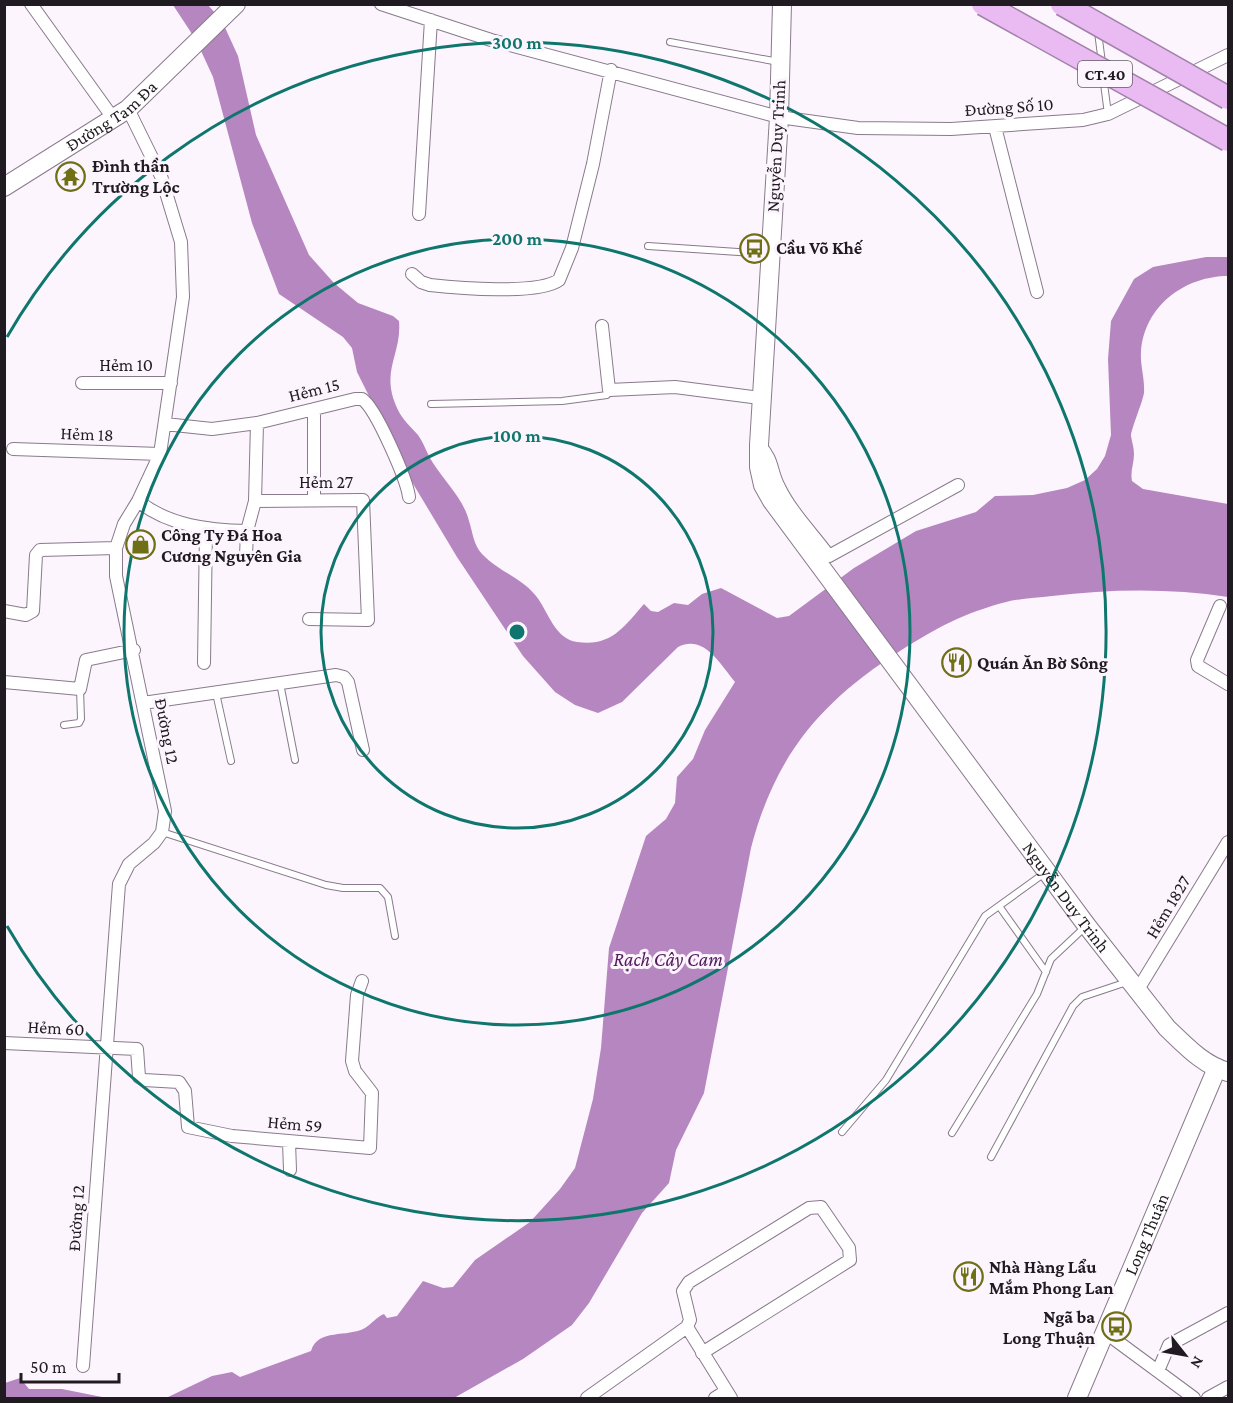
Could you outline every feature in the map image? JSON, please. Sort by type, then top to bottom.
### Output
[{"type":"highway","name":"CT.40","points":[[983,4],[1228,140]]},
{"type":"highway","name":"CT.40","points":[[1062,4],[1228,98]]},
{"type":"main road","name":"Đường Tam Đa","points":[[4,187],[121,113],[182,58],[236,4]]},
{"type":"main road","name":"Nguyễn Duy Trinh","points":[[782,4],[779,117],[760,398],[759,467],[763,485],[772,501],[929,715],[1087,926],[1167,1028],[1198,1057],[1223,1070]]},
{"type":"main road","name":"Long Thuận","points":[[1077,1398],[1223,1070]]},
{"type":"street","name":"Đường 12","points":[[31,4],[121,113],[161,176],[181,242],[183,297],[160,454],[138,501],[124,524],[116,548],[116,576],[134,650],[165,811],[162,832],[154,843],[129,864],[119,884],[83,1366]]},
{"type":"street","name":"Đường Số 10","points":[[381,4],[491,40],[779,117],[858,128],[994,127],[1083,120],[1108,114],[1228,56]]},
{"type":"street","points":[[419,214],[431,20]]},
{"type":"street","points":[[412,274],[421,282],[430,285],[488,289],[544,287],[559,280],[572,248],[593,164],[610,70]]},
{"type":"street","points":[[994,127],[1037,292]]},
{"type":"street","points":[[602,326],[609,390],[675,387],[760,398]]},
{"type":"street","name":"Hẻm 10","points":[[82,383],[171,383]]},
{"type":"street","name":"Hẻm 15","points":[[165,424],[212,429],[257,423],[354,399],[366,402],[407,482],[409,497]]},
{"type":"street","points":[[314,409],[314,499]]},
{"type":"street","points":[[246,556],[247,531],[255,501],[257,423]]},
{"type":"street","points":[[759,445],[771,457],[778,485],[788,502],[829,556],[958,485]]},
{"type":"street","name":"Hẻm 18","points":[[13,448],[160,454]]},
{"type":"street","name":"Hẻm 27","points":[[255,501],[363,500],[368,620],[309,619]]},
{"type":"street","points":[[138,501],[153,513],[206,530],[247,531]]},
{"type":"street","points":[[204,663],[206,530]]},
{"type":"street","points":[[4,611],[26,615],[33,611],[36,555],[40,550],[116,548]]},
{"type":"street","points":[[1220,606],[1197,660],[1198,666],[1207,673],[1228,684]]},
{"type":"street","points":[[4,682],[80,689],[86,660],[134,650]]},
{"type":"street","points":[[143,703],[336,675],[344,676],[348,682],[363,750]]},
{"type":"street","name":"Hẻm 1827","points":[[1134,986],[1228,842]]},
{"type":"street","name":"Hẻm 59","points":[[107,1048],[137,1049],[139,1077],[144,1080],[179,1082],[185,1091],[188,1127],[231,1136],[370,1148],[372,1093],[355,1071],[352,1061],[357,995],[362,981]]},
{"type":"street","name":"Hẻm 60","points":[[4,1043],[107,1048]]},
{"type":"street","points":[[289,1142],[290,1170]]},
{"type":"street","points":[[586,1398],[687,1328],[690,1320],[683,1291],[689,1282],[809,1208],[821,1207],[849,1248],[850,1260],[702,1353]]},
{"type":"street","points":[[1158,1371],[1169,1345],[1228,1313]]},
{"type":"street","points":[[687,1328],[728,1395],[715,1398]]},
{"type":"street","points":[[1106,1333],[1194,1398]]},
{"type":"street","points":[[1208,1398],[1228,1387]]},
{"type":"lane","points":[[1095,15],[1108,114]]},
{"type":"lane","points":[[670,42],[779,63]]},
{"type":"lane","points":[[648,246],[770,254]]},
{"type":"lane","points":[[431,404],[562,401],[607,395],[609,390]]},
{"type":"lane","points":[[280,683],[295,760]]},
{"type":"lane","points":[[64,725],[79,723],[81,719],[80,689]]},
{"type":"lane","points":[[216,693],[231,760]]},
{"type":"lane","points":[[162,832],[326,885],[343,888],[380,888],[388,897],[395,936]]},
{"type":"lane","points":[[842,1132],[886,1080],[985,916],[1046,872]]},
{"type":"lane","points":[[999,906],[1046,972]]},
{"type":"lane","points":[[952,1133],[1037,994],[1050,959],[1087,926]]},
{"type":"lane","points":[[991,1157],[1073,1006],[1082,997],[1134,986]]},
{"type":"water","name":"Rạch Cây Cam","points":[[173,5],[208,5],[222,21],[238,56],[256,135],[309,255],[334,283],[358,303],[393,316],[399,321],[391,374],[393,396],[404,420],[418,435],[433,463],[463,505],[479,550],[489,560],[527,586],[539,600],[558,631],[577,642],[599,641],[616,634],[644,604],[651,611],[658,612],[674,603],[688,605],[702,594],[721,588],[777,618],[789,616],[854,568],[916,531],[976,512],[995,496],[1033,495],[1067,488],[1085,480],[1097,469],[1105,456],[1111,435],[1108,359],[1111,321],[1134,279],[1153,267],[1206,257],[1228,257],[1228,276],[1212,277],[1182,288],[1159,308],[1150,321],[1141,352],[1144,393],[1131,436],[1134,454],[1131,474],[1132,481],[1143,489],[1228,504],[1228,597],[1184,592],[1118,591],[1023,599],[991,606],[963,616],[913,643],[872,670],[824,711],[804,734],[788,759],[761,815],[751,848],[704,1093],[676,1150],[669,1183],[642,1213],[589,1303],[572,1325],[523,1359],[454,1398],[166,1398],[212,1376],[232,1372],[240,1377],[311,1351],[320,1339],[358,1331],[384,1314],[387,1318],[397,1316],[423,1281],[443,1288],[453,1287],[475,1260],[530,1222],[560,1189],[575,1168],[593,1099],[601,1048],[609,948],[646,836],[666,819],[675,803],[677,777],[693,759],[705,730],[735,682],[711,653],[696,644],[687,644],[678,647],[622,702],[598,713],[575,705],[555,692],[523,656],[457,557],[412,482],[357,372],[352,348],[343,337],[279,294],[252,223],[213,77],[196,40]]},
{"type":"water","points":[[20,1378],[29,1389],[62,1389],[107,1398],[5,1398],[5,1383]]},
{"type":"building","name":"Đình thần Trường Lộc","points":[[75,165],[83,178],[67,188],[60,174]]},
{"type":"place","name":"Đình thần Trường Lộc","points":[[71,176]]},
{"type":"place","name":"Cầu Võ Khế","points":[[755,248]]},
{"type":"place","name":"Công Ty Đá Hoa Cương Nguyên Gia","points":[[140,545]]},
{"type":"place","name":"Quán Ăn Bờ Sông","points":[[956,663]]},
{"type":"place","name":"Nhà Hàng Lẩu Mắm Phong Lan","points":[[968,1277]]},
{"type":"place","name":"Ngã ba Long Thuận","points":[[1116,1327]]}]
